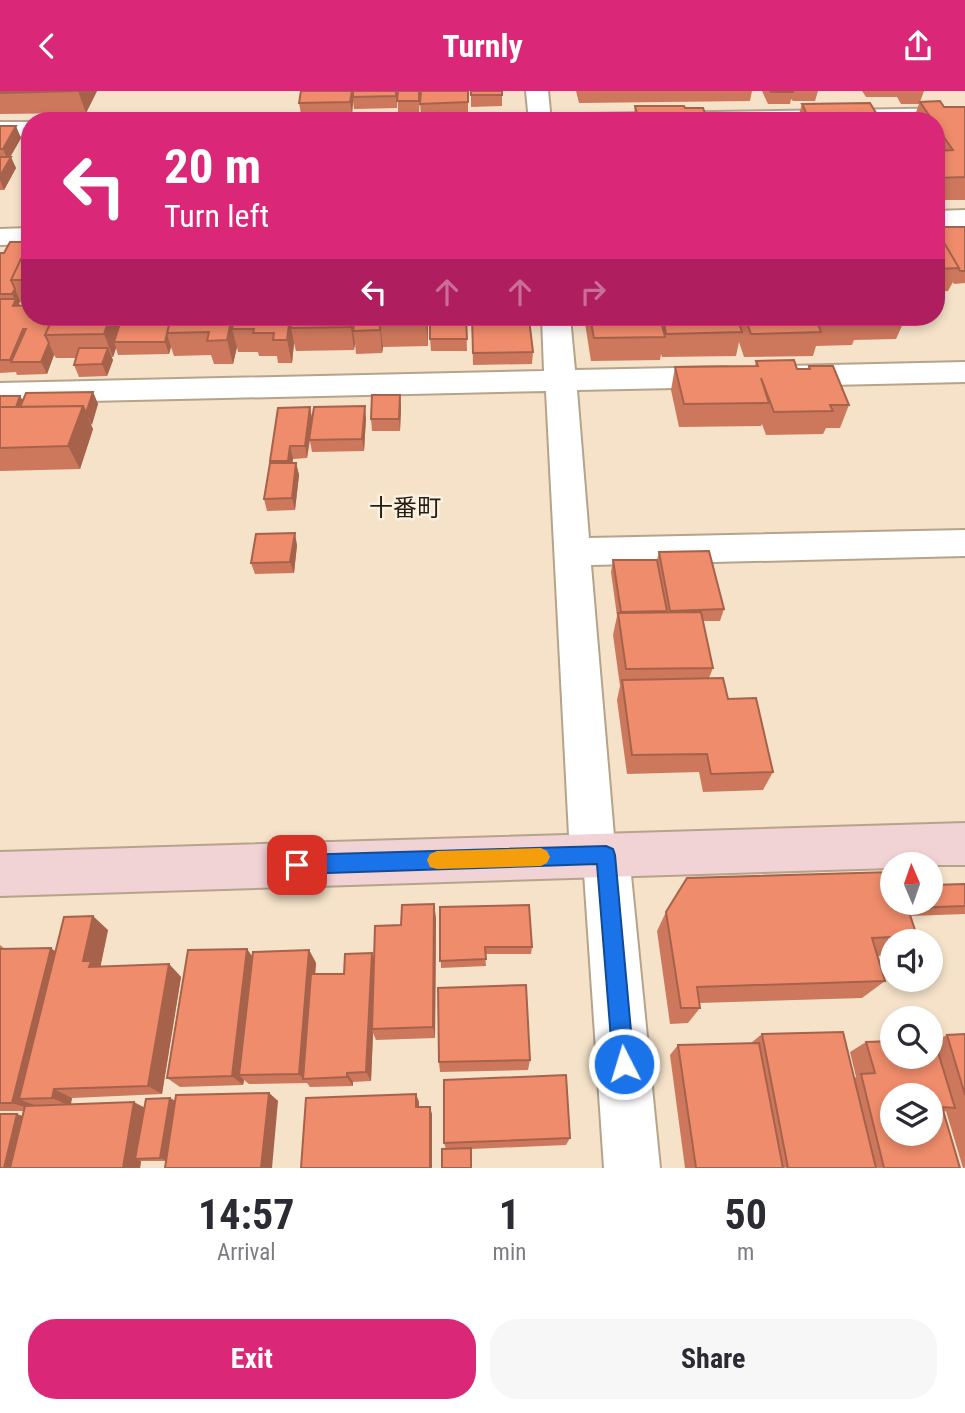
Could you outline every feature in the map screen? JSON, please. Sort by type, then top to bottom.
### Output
[{"type":"street","points":[[537,91],[539,112]]},
{"type":"street","points":[[945,115],[965,115]]},
{"type":"street","points":[[0,129],[21,129]]},
{"type":"street","points":[[945,219],[965,218]]},
{"type":"street","points":[[0,237],[21,236]]},
{"type":"street","points":[[557,326],[572,552],[632,1168]]},
{"type":"street","points":[[0,393],[965,372]]},
{"type":"street","points":[[572,552],[965,543]]},
{"type":"street","points":[[0,874],[965,844]]},
{"type":"building","points":[[0,91],[79,91],[0,93]]},
{"type":"building","points":[[301,91],[352,91],[350,102],[299,103]]},
{"type":"building","points":[[353,91],[396,91],[396,96],[353,97]]},
{"type":"building","points":[[398,91],[419,91],[419,101],[397,101]]},
{"type":"building","points":[[421,91],[468,91],[468,102],[420,104]]},
{"type":"building","points":[[471,91],[502,91],[502,95],[471,95]]},
{"type":"building","points":[[940,101],[944,107],[965,107],[965,177],[945,178],[945,150],[953,150],[945,139],[945,112],[927,112],[920,102]]},
{"type":"building","points":[[870,103],[876,112],[806,112],[802,104]]},
{"type":"building","points":[[635,106],[684,106],[703,108],[705,112],[637,112]]},
{"type":"building","points":[[0,126],[16,126],[3,149],[0,149]]},
{"type":"building","points":[[0,157],[11,157],[0,176]]},
{"type":"building","points":[[945,227],[965,227],[965,271],[960,271],[945,244]]},
{"type":"building","points":[[10,242],[21,242],[21,259],[11,280],[15,289],[12,294],[0,294],[0,253],[4,253]]},
{"type":"building","points":[[945,244],[959,268],[945,269]]},
{"type":"building","points":[[21,259],[21,280],[11,280]]},
{"type":"building","points":[[0,299],[16,299],[13,306],[21,306],[21,326],[49,326],[45,335],[49,343],[41,362],[11,362],[26,329],[23,329],[10,360],[0,360]]},
{"type":"building","points":[[49,326],[107,326],[104,334],[45,335]]},
{"type":"building","points":[[119,326],[169,326],[165,342],[114,342]]},
{"type":"building","points":[[169,326],[230,326],[227,340],[207,341],[209,332],[167,333]]},
{"type":"building","points":[[233,326],[289,326],[287,340],[273,340],[274,333],[253,333],[254,329],[232,329]]},
{"type":"building","points":[[291,326],[351,326],[351,327]]},
{"type":"building","points":[[354,326],[380,326],[380,330],[353,331]]},
{"type":"building","points":[[430,326],[466,326],[467,339],[430,339]]},
{"type":"building","points":[[472,326],[530,326],[533,352],[473,353]]},
{"type":"building","points":[[592,326],[662,326],[665,337],[594,338]]},
{"type":"building","points":[[665,326],[740,326],[742,332],[666,334]]},
{"type":"building","points":[[748,326],[819,326],[821,332],[751,334]]},
{"type":"building","points":[[79,348],[108,348],[102,364],[74,365]]},
{"type":"building","points":[[794,360],[797,369],[833,366],[849,405],[830,405],[833,411],[774,412],[761,378],[769,403],[684,404],[675,367],[758,366],[756,361]]},
{"type":"building","points":[[93,392],[86,413],[83,406],[20,407],[26,393]]},
{"type":"building","points":[[372,395],[400,395],[399,419],[371,419]]},
{"type":"building","points":[[0,396],[20,396],[16,407],[0,407]]},
{"type":"building","points":[[83,406],[68,446],[0,448],[0,407]]},
{"type":"building","points":[[365,406],[362,439],[309,440],[314,407]]},
{"type":"building","points":[[310,407],[305,446],[290,446],[288,461],[270,461],[278,408]]},
{"type":"building","points":[[270,463],[296,463],[292,498],[264,499]]},
{"type":"building","points":[[295,533],[290,562],[251,563],[256,534]]},
{"type":"building","points":[[709,551],[724,609],[670,611],[659,552]]},
{"type":"building","points":[[613,560],[657,560],[667,611],[621,612]]},
{"type":"building","points":[[701,612],[713,668],[626,669],[618,613]]},
{"type":"building","points":[[723,678],[728,699],[756,698],[773,772],[711,774],[707,754],[632,755],[622,680]]},
{"type":"building","points":[[880,872],[880,915],[910,915],[915,929],[880,929],[880,938],[872,938],[880,964],[880,981],[697,987],[700,1008],[681,1008],[666,912],[687,878]]},
{"type":"building","points":[[965,884],[965,906],[943,907],[943,885]]},
{"type":"building","points":[[434,904],[433,1027],[372,1029],[375,926],[401,925],[402,905]]},
{"type":"building","points":[[529,905],[532,947],[485,947],[486,959],[440,961],[440,907]]},
{"type":"building","points":[[93,916],[83,961],[91,961],[89,967],[169,964],[148,1086],[54,1089],[52,1098],[19,1099],[64,917]]},
{"type":"building","points":[[51,948],[12,1103],[0,1103],[0,949]]},
{"type":"building","points":[[247,949],[232,1076],[167,1078],[188,950]]},
{"type":"building","points":[[309,950],[299,1074],[239,1075],[253,952]]},
{"type":"building","points":[[372,953],[366,1072],[347,1073],[347,1077],[303,1079],[311,974],[344,974],[345,954]]},
{"type":"building","points":[[526,985],[530,1060],[439,1062],[438,988]]},
{"type":"building","points":[[843,1032],[876,1168],[788,1168],[762,1034]]},
{"type":"building","points":[[965,1034],[965,1095],[947,1035]]},
{"type":"building","points":[[880,1041],[880,1069],[943,1069],[955,1108],[943,1107],[943,1083],[880,1083],[880,1146],[943,1146],[943,1110],[960,1168],[884,1168],[861,1074],[875,1073],[866,1042]]},
{"type":"building","points":[[759,1043],[783,1168],[696,1168],[678,1045]]},
{"type":"building","points":[[566,1075],[570,1138],[444,1143],[444,1080]]},
{"type":"building","points":[[269,1093],[261,1168],[165,1168],[176,1095]]},
{"type":"building","points":[[416,1094],[416,1107],[430,1107],[430,1168],[301,1168],[306,1098]]},
{"type":"building","points":[[170,1098],[160,1158],[135,1159],[146,1099]]},
{"type":"building","points":[[134,1102],[123,1168],[10,1168],[25,1106]]},
{"type":"building","points":[[0,1114],[17,1114],[4,1168],[0,1168]]},
{"type":"building","points":[[471,1148],[471,1168],[442,1168],[442,1149]]},
{"type":"slow traffic","points":[[437,860],[541,857]]},
{"type":"district","name":"十番町","points":[[405,508]]},
{"type":"route","points":[[297,865],[606,855],[624,1064]]}]
